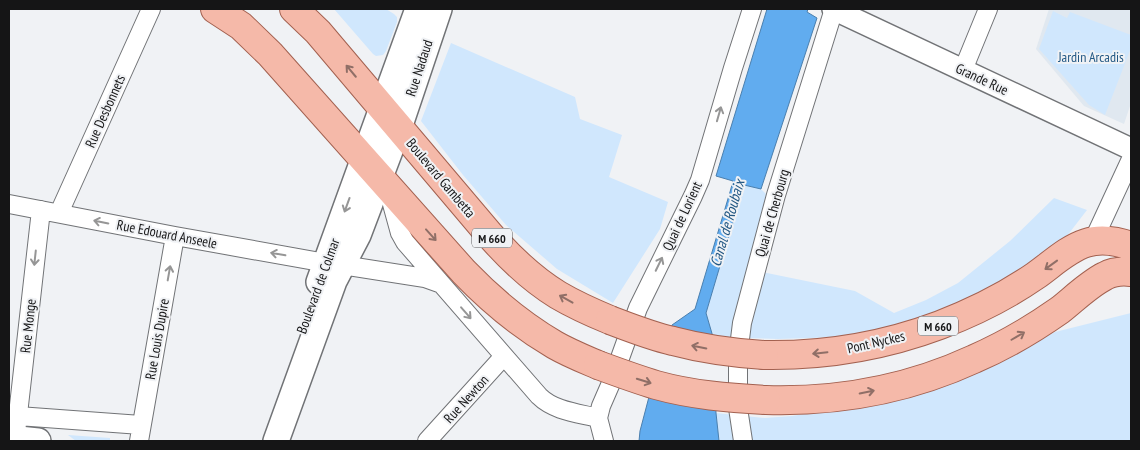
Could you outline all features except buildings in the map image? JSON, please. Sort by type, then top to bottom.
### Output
[{"type":"main road","name":"Boulevard Gambetta","points":[[215,9],[248,32],[278,63],[381,147],[420,152],[512,259],[538,281],[560,296],[610,320]]},
{"type":"main road","name":"Boulevard Gambetta","points":[[294,9],[318,32],[381,147],[464,272],[499,306],[557,346],[598,365],[643,381],[680,390],[766,400],[806,400],[857,394],[939,373],[973,360],[1017,338],[1059,311],[1104,276],[1124,271],[1131,272]]},
{"type":"main road","name":"Rue Nadaud","points":[[381,147],[418,9]]},
{"type":"main road","name":"Rue Nadaud","points":[[381,147],[410,95],[439,9]]},
{"type":"main road","name":"Boulevard de Colmar","points":[[261,441],[381,147]]},
{"type":"main road","name":"M 660","points":[[1093,241],[1107,240],[1131,246]]},
{"type":"main road","name":"Pont Nyckes","points":[[610,320],[646,334],[716,350],[764,355],[801,355],[851,349],[886,342],[961,317],[1034,277],[1075,248],[1093,241]]},
{"type":"main road","name":"Boulevard de Colmar","points":[[276,441],[334,281],[334,264]]},
{"type":"street","name":"Rue Desbonnets","points":[[59,213],[151,9]]},
{"type":"street","name":"Quai de Lorient","points":[[598,418],[641,302],[700,180],[732,68],[752,9]]},
{"type":"street","name":"Grande Rue","points":[[834,9],[1131,149]]},
{"type":"street","name":"Quai de Cherbourg","points":[[742,441],[738,389],[738,356],[742,323],[776,195],[834,9]]},
{"type":"street","points":[[963,70],[988,9]]},
{"type":"street","name":"Boulevard Gambetta","points":[[381,147],[403,239],[544,401],[556,407],[598,418]]},
{"type":"street","points":[[1093,241],[1131,159]]},
{"type":"street","name":"Rue Edouard Anseele","points":[[9,204],[334,264]]},
{"type":"street","name":"Rue Monge","points":[[19,435],[41,210]]},
{"type":"street","name":"Rue Louis Dupire","points":[[140,433],[175,236]]},
{"type":"street","points":[[334,264],[425,278],[441,284]]},
{"type":"street","name":"Rue Newton","points":[[427,441],[504,356]]},
{"type":"street","points":[[598,418],[604,441]]},
{"type":"street","points":[[19,435],[140,433]]},
{"type":"shaded area","name":"Jardin Arcadis","points":[[1049,9],[1131,9],[1131,103],[1124,124],[1084,106],[1036,49]]},
{"type":"green space","points":[[334,9],[386,9],[394,14],[397,17],[397,22],[383,55],[376,56],[373,54]]},
{"type":"green space","name":"Jardin Arcadis","points":[[1053,11],[1067,18],[1070,12],[1131,35],[1131,48],[1105,115],[1089,105],[1039,49]]},
{"type":"green space","points":[[451,43],[575,97],[580,119],[622,135],[609,177],[668,202],[660,229],[613,303],[557,269],[506,225],[463,175],[421,121]]},
{"type":"green space","points":[[744,185],[761,189],[766,194],[748,269],[855,291],[894,313],[926,300],[958,283],[1010,241],[1054,198],[1087,210],[1067,236],[1020,275],[921,323],[842,337],[778,339],[713,337],[706,313]]},
{"type":"green space","points":[[1131,313],[1131,441],[719,441],[716,413],[765,418],[792,416],[873,403],[1018,352],[1055,332]]},
{"type":"green space","points":[[68,435],[110,438],[110,441],[76,441]]},
{"type":"water","name":"Canal de Roubaix","points":[[767,9],[808,9],[807,12],[817,18],[761,189],[744,185],[706,313],[713,337],[719,441],[639,441],[650,393],[672,325],[695,309],[730,192],[733,181],[716,176]]},
{"type":"pier","points":[[668,327],[716,338],[718,408],[648,394]]}]
